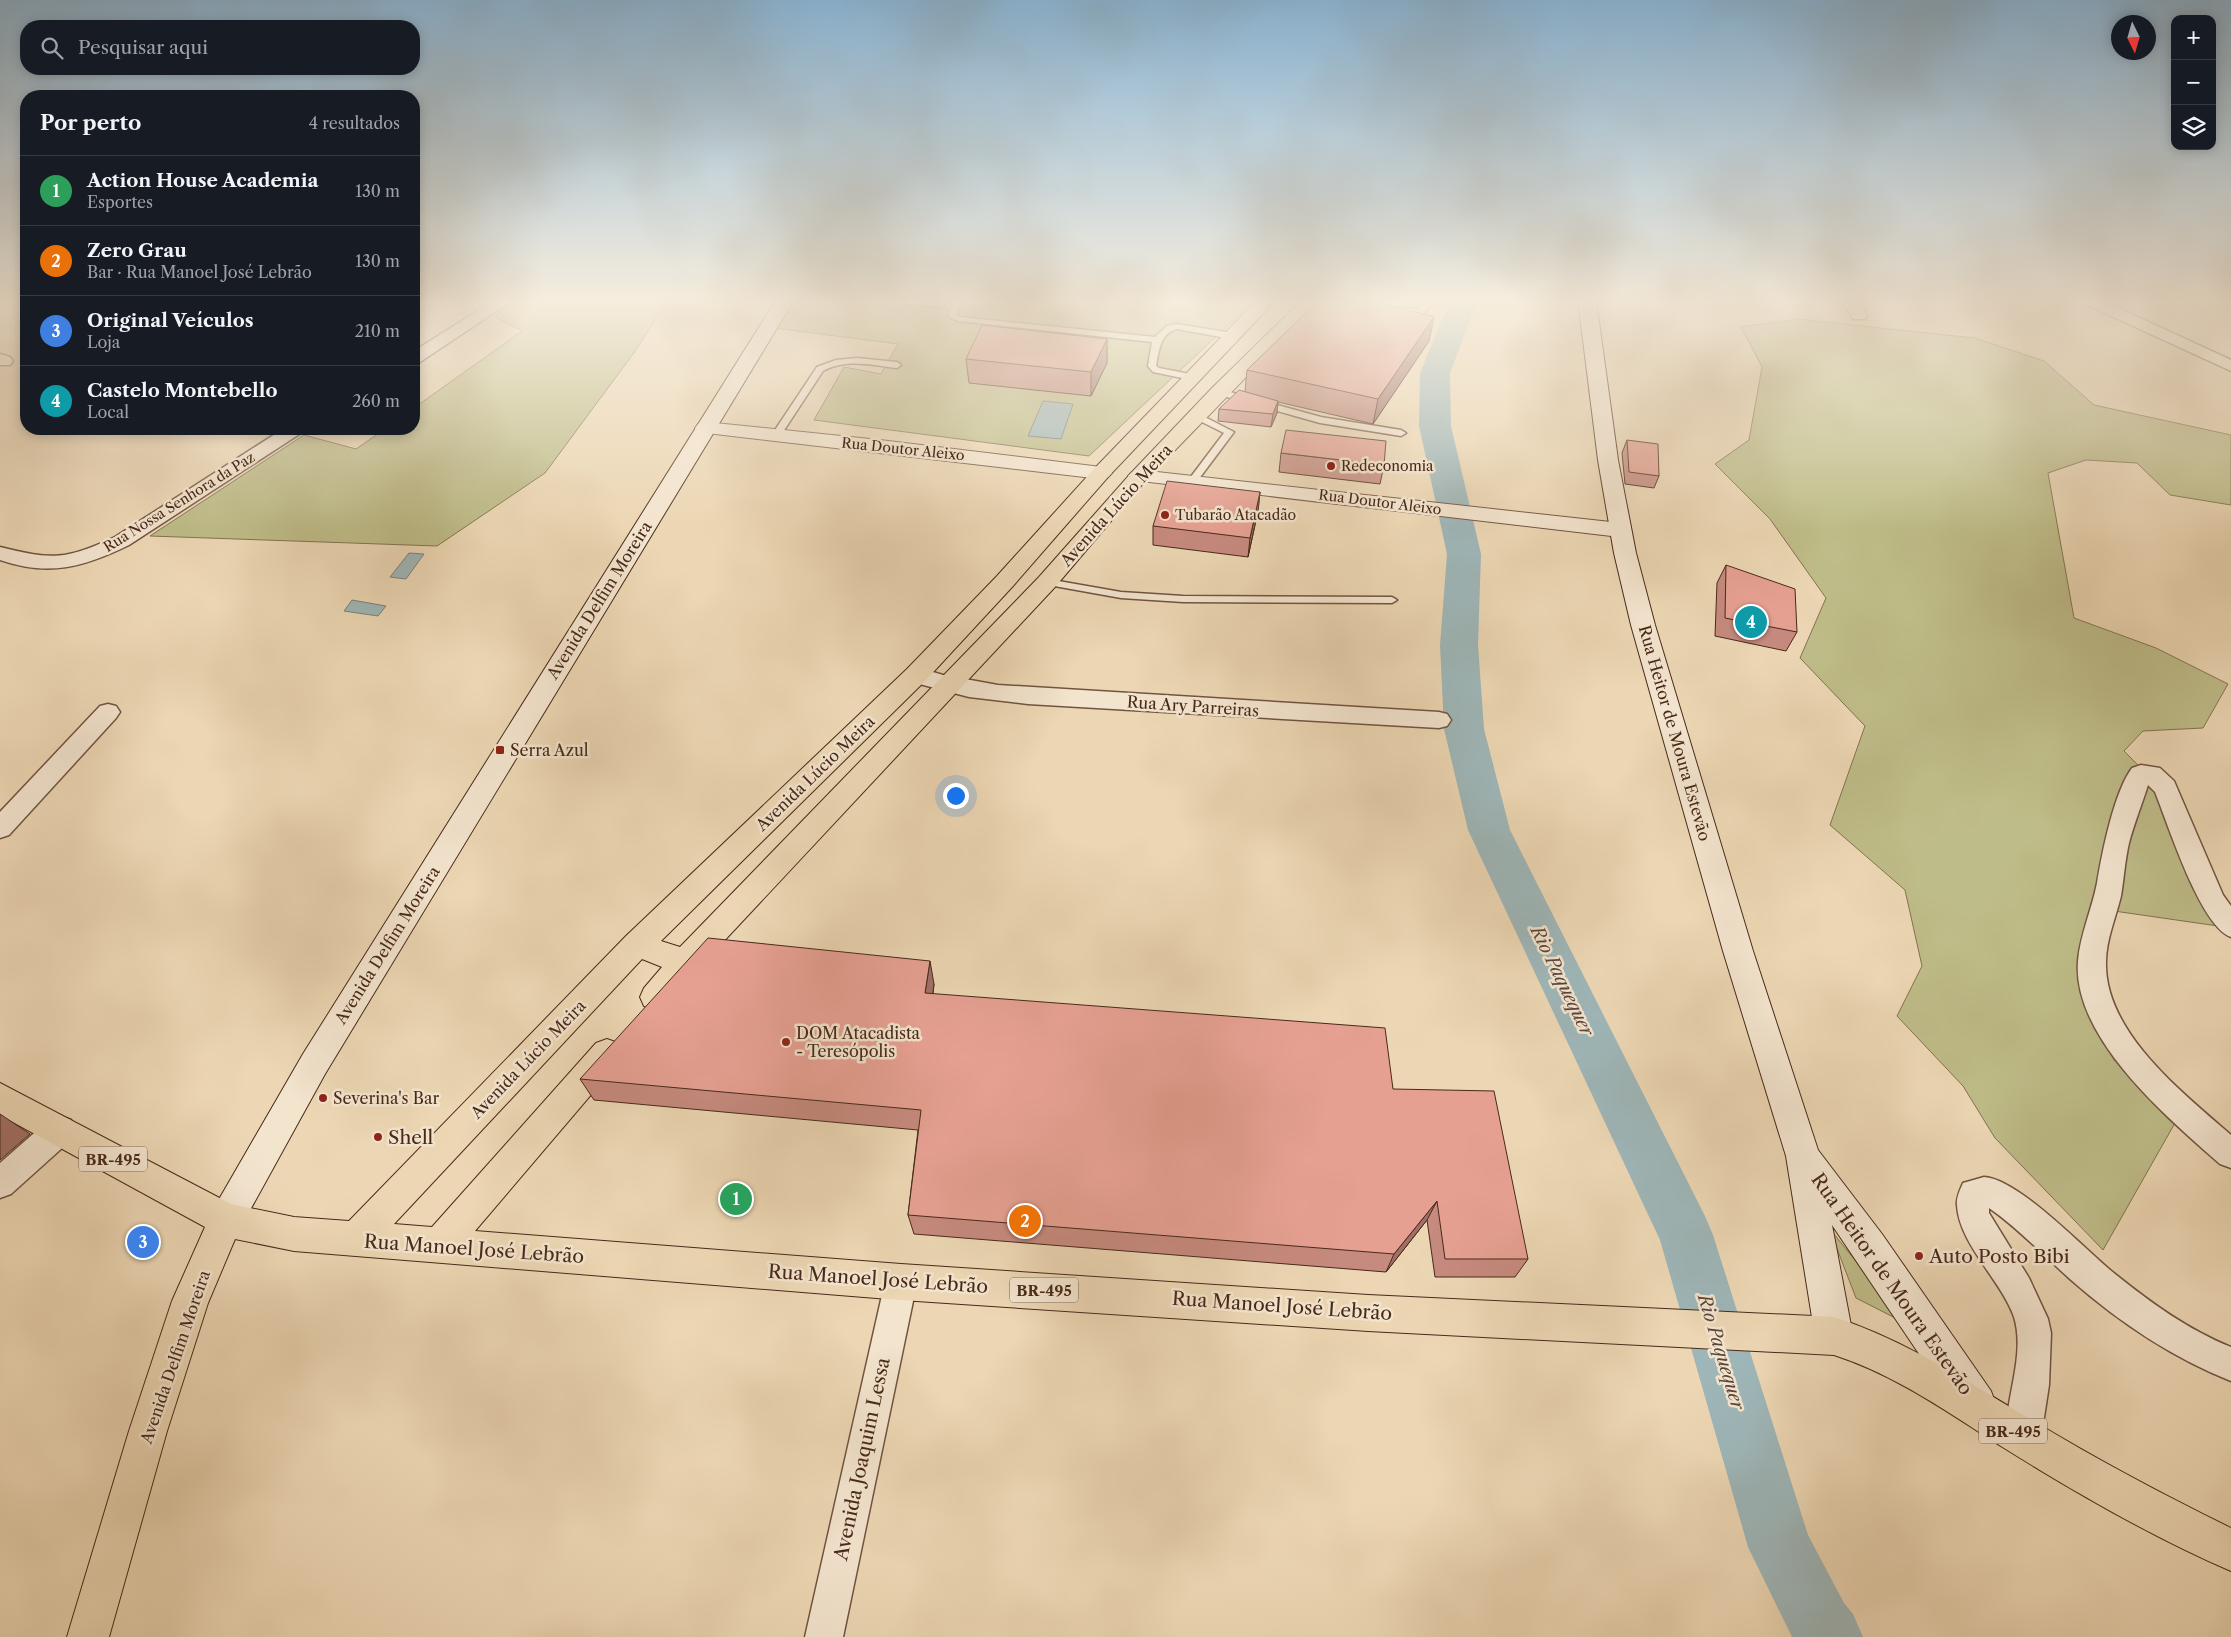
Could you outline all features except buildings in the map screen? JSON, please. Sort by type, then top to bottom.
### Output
[{"type":"main road","name":"Avenida Delfim Moreira","points":[[88,1637],[148,1431],[187,1310],[226,1220],[314,1064],[737,376]]},
{"type":"main road","name":"Avenida Lúcio Meira","points":[[439,1246],[685,962],[1047,582],[1139,476],[1235,376]]},
{"type":"main road","name":"Rua Heitor de Moura Estevão","points":[[1598,376],[1608,460],[1620,530],[1643,625],[1738,951],[1803,1156],[1834,1336]]},
{"type":"main road","name":"Avenida Lúcio Meira","points":[[356,1240],[637,945],[916,675],[1005,581],[1101,473],[1192,378]]},
{"type":"main road","name":"Rua Doutor Aleixo","points":[[704,428],[1101,473]]},
{"type":"main road","name":"Rua Doutor Aleixo","points":[[1139,476],[1620,530]]},
{"type":"main road","points":[[637,945],[685,962]]},
{"type":"main road","name":"Rua Manoel José Lebrão","points":[[0,1098],[226,1220],[294,1234],[901,1282],[1368,1313],[1834,1336]]},
{"type":"main road","name":"Rua Heitor de Moura Estevão","points":[[1803,1156],[1870,1246],[1981,1412]]},
{"type":"main road","name":"BR-495","points":[[1834,1336],[1861,1344],[1902,1363],[2022,1437],[2170,1520],[2231,1550]]},
{"type":"street","name":"Rua Nossa Senhora da Paz","points":[[0,552],[40,564],[81,560],[122,540],[286,435]]},
{"type":"street","name":"Rua Ary Parreiras","points":[[916,675],[949,685],[1066,698],[1439,720]]},
{"type":"street","points":[[0,828],[108,712]]},
{"type":"street","points":[[2231,926],[2223,918],[2209,893],[2165,787],[2151,774],[2141,774],[2116,844],[2108,894],[2092,961],[2094,984],[2102,1009],[2123,1047],[2170,1101],[2231,1154]]},
{"type":"street","points":[[0,1183],[60,1130]]},
{"type":"street","points":[[2022,1437],[2034,1352],[2034,1332],[2027,1309],[1974,1217],[1972,1204],[1974,1194],[1988,1191],[2013,1206],[2066,1254],[2130,1306],[2177,1336],[2231,1364]]},
{"type":"street","name":"Avenida Joaquim Lessa","points":[[824,1637],[901,1282]]},
{"type":"lane","points":[[776,436],[815,376]]},
{"type":"lane","points":[[1185,376],[1192,378]]},
{"type":"lane","points":[[1219,392],[1320,420],[1401,433]]},
{"type":"lane","points":[[1192,482],[1230,432],[1197,416]]},
{"type":"lane","points":[[1047,582],[1121,595],[1182,599],[1392,600]]},
{"type":"shaded area","points":[[458,376],[616,376],[545,473],[437,546],[150,536],[304,435],[356,449],[376,435],[420,435],[420,404]]},
{"type":"shaded area","points":[[839,376],[1174,376],[1089,456],[814,420]]},
{"type":"shaded area","points":[[1760,376],[2061,376],[2094,405],[2231,435],[2231,505],[2170,495],[2137,463],[2086,460],[2048,473],[2074,618],[2156,648],[2228,684],[2203,728],[2143,731],[2124,751],[2169,796],[2218,926],[2107,910],[2102,1033],[2114,1060],[2175,1123],[2103,1250],[1995,1138],[1963,1086],[1897,1016],[1922,966],[1905,890],[1830,825],[1865,726],[1800,658],[1826,598],[1770,519],[1715,464],[1749,440]]},
{"type":"shaded area","points":[[1829,1228],[1907,1324],[1856,1298]]},
{"type":"water","points":[[1043,401],[1073,404],[1061,439],[1028,436]]},
{"type":"water","points":[[409,553],[424,554],[406,579],[390,577]]},
{"type":"water","points":[[352,600],[386,606],[378,616],[344,611]]},
{"type":"waterway","name":"Rio Paquequer","points":[[1435,376],[1435,426],[1450,485],[1464,554],[1459,645],[1464,729],[1489,830],[1686,1235],[1780,1547],[1821,1626],[1830,1637]]},
{"type":"place","name":"Redeconomia","points":[[1331,466]]},
{"type":"place","name":"Tubarão Atacadão","points":[[1165,515]]},
{"type":"place","name":"Castelo Montebello","points":[[1751,622]]},
{"type":"place","name":"Serra Azul","points":[[500,750]]},
{"type":"place","name":"DOM Atacadista - Teresópolis","points":[[786,1042]]},
{"type":"place","name":"Severina's Bar","points":[[323,1098]]},
{"type":"place","name":"Shell","points":[[378,1137]]},
{"type":"place","name":"Action House Academia","points":[[736,1199]]},
{"type":"place","name":"Zero Grau","points":[[1025,1221]]},
{"type":"place","name":"Original Veículos","points":[[143,1242]]},
{"type":"place","name":"Auto Posto Bibi","points":[[1919,1256]]}]
